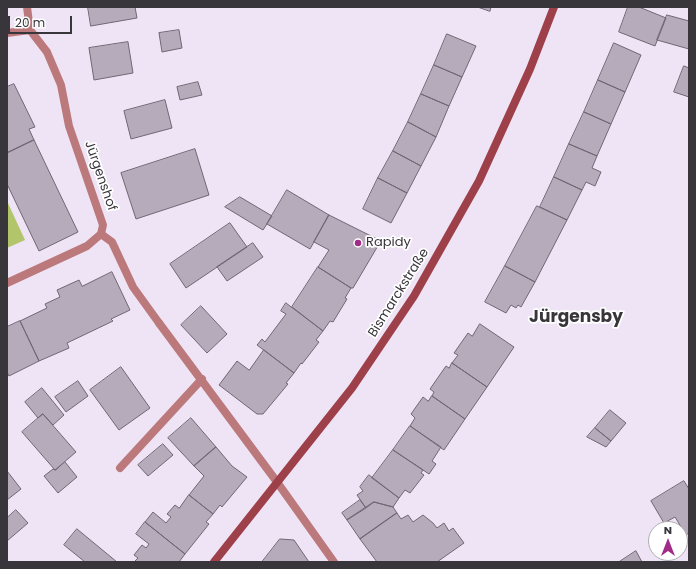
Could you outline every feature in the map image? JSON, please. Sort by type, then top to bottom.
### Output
[{"type":"main road","name":"Bismarckstraße","points":[[214,562],[352,388],[414,296],[479,181],[530,68],[554,7]]},
{"type":"street","points":[[7,33],[30,30],[27,7]]},
{"type":"street","name":"Jürgenshof","points":[[30,30],[47,52],[61,85],[69,126],[104,225],[101,234]]},
{"type":"street","points":[[7,283],[87,246],[101,234],[112,242],[133,287],[278,482],[334,562]]},
{"type":"street","points":[[120,468],[202,379]]},
{"type":"green space","points":[[7,201],[25,240],[7,248]]},
{"type":"building","points":[[88,7],[135,7],[137,18],[91,26]]},
{"type":"building","points":[[478,7],[491,7],[490,11]]},
{"type":"building","points":[[628,7],[639,7],[666,18],[655,46],[619,32]]},
{"type":"building","points":[[667,15],[689,21],[689,49],[657,40]]},
{"type":"building","points":[[179,30],[182,48],[162,52],[159,33]]},
{"type":"building","points":[[447,34],[476,46],[462,77],[434,65]]},
{"type":"building","points":[[128,42],[133,73],[94,80],[89,48]]},
{"type":"building","points":[[614,43],[641,55],[625,92],[598,80]]},
{"type":"building","points":[[434,65],[462,77],[449,106],[421,94]]},
{"type":"building","points":[[684,66],[689,68],[689,97],[674,92]]},
{"type":"building","points":[[598,80],[625,92],[611,124],[584,112]]},
{"type":"building","points":[[198,82],[202,95],[180,100],[177,87]]},
{"type":"building","points":[[14,84],[35,127],[29,129],[34,140],[7,153],[7,87]]},
{"type":"building","points":[[421,94],[449,106],[436,137],[408,122]]},
{"type":"building","points":[[165,100],[172,128],[131,139],[124,111]]},
{"type":"building","points":[[584,112],[611,124],[597,156],[569,144]]},
{"type":"building","points":[[408,122],[436,137],[421,166],[393,151]]},
{"type":"building","points":[[34,140],[78,232],[39,251],[7,184],[7,153]]},
{"type":"building","points":[[569,144],[597,156],[592,168],[601,172],[595,186],[586,182],[582,190],[554,177]]},
{"type":"building","points":[[195,149],[209,195],[136,219],[121,173]]},
{"type":"building","points":[[393,151],[421,166],[407,193],[378,178]]},
{"type":"building","points":[[554,177],[582,190],[567,220],[540,207]]},
{"type":"building","points":[[378,178],[407,193],[391,223],[363,209]]},
{"type":"building","points":[[287,190],[329,215],[310,249],[267,224]]},
{"type":"building","points":[[240,197],[272,216],[263,230],[225,207]]},
{"type":"building","points":[[537,206],[567,220],[535,282],[505,266]]},
{"type":"building","points":[[329,215],[377,239],[379,244],[353,288],[318,267],[329,250],[314,242]]},
{"type":"building","points":[[230,223],[247,247],[186,288],[170,264]]},
{"type":"building","points":[[253,243],[263,257],[227,281],[217,267]]},
{"type":"building","points":[[505,266],[535,282],[521,307],[518,305],[516,308],[511,305],[506,313],[485,302]]},
{"type":"building","points":[[318,267],[351,288],[345,298],[347,299],[333,322],[330,321],[323,331],[292,307]]},
{"type":"building","points":[[112,272],[130,310],[111,319],[113,321],[67,343],[69,348],[39,361],[20,321],[47,308],[45,304],[60,297],[57,290],[79,280],[82,286]]},
{"type":"building","points":[[286,303],[323,331],[316,340],[319,342],[294,373],[257,345],[262,339],[265,342],[286,314],[281,311]]},
{"type":"building","points":[[201,306],[227,334],[207,353],[181,325]]},
{"type":"building","points":[[20,321],[39,361],[9,376],[7,372],[7,327]]},
{"type":"building","points":[[480,324],[514,347],[487,387],[452,363],[458,355],[454,353],[468,333],[472,336]]},
{"type":"building","points":[[264,350],[294,373],[286,383],[288,384],[263,414],[257,414],[219,385],[237,361],[249,370]]},
{"type":"building","points":[[452,363],[487,387],[465,419],[432,396],[434,392],[430,389],[446,366],[449,368]]},
{"type":"building","points":[[121,367],[150,408],[119,430],[90,390]]},
{"type":"building","points":[[78,381],[88,396],[66,412],[55,397]]},
{"type":"building","points":[[42,388],[64,415],[53,425],[43,414],[38,418],[25,402]]},
{"type":"building","points":[[432,396],[465,419],[444,450],[410,426],[415,418],[411,414],[423,397],[428,401]]},
{"type":"building","points":[[610,410],[626,423],[611,441],[595,428]]},
{"type":"building","points":[[43,414],[76,452],[55,470],[22,432]]},
{"type":"building","points":[[191,418],[216,447],[194,466],[168,438]]},
{"type":"building","points":[[410,426],[441,447],[432,461],[436,464],[429,474],[393,450]]},
{"type":"building","points":[[595,428],[611,441],[606,447],[587,437]]},
{"type":"building","points":[[163,444],[173,455],[148,476],[138,465]]},
{"type":"building","points":[[216,447],[232,466],[247,477],[222,507],[220,505],[213,514],[189,495],[204,476],[194,466]]},
{"type":"building","points":[[393,450],[423,470],[421,473],[424,475],[410,493],[405,490],[399,498],[372,478]]},
{"type":"building","points":[[65,462],[77,477],[58,493],[44,476]]},
{"type":"building","points":[[7,471],[21,489],[7,500]]},
{"type":"building","points":[[369,475],[399,498],[393,507],[374,502],[366,508],[357,495],[363,491],[360,487]]},
{"type":"building","points":[[684,481],[689,489],[689,533],[688,534],[688,521],[677,521],[675,517],[668,521],[663,521],[651,501]]},
{"type":"building","points":[[189,495],[213,514],[206,522],[209,524],[185,554],[145,522],[153,512],[166,523],[171,517],[167,514],[175,505],[179,508]]},
{"type":"building","points":[[360,500],[366,508],[347,520],[342,513]]},
{"type":"building","points":[[374,502],[393,507],[397,513],[360,539],[347,520]]},
{"type":"building","points":[[16,510],[28,523],[7,541],[7,518]]},
{"type":"building","points":[[397,513],[401,519],[408,515],[413,522],[423,515],[437,528],[444,523],[449,531],[453,528],[464,543],[437,562],[377,562],[360,539]]},
{"type":"building","points":[[145,522],[185,554],[179,562],[134,562],[138,558],[134,555],[142,545],[146,548],[149,544],[136,534]]},
{"type":"building","points":[[77,529],[117,562],[85,562],[64,545]]},
{"type":"building","points":[[280,539],[294,540],[309,562],[262,562]]},
{"type":"building","points":[[636,551],[642,562],[619,562]]},
{"type":"place","name":"Rapidy","points":[[358,243]]},
{"type":"district","name":"Jürgensby","points":[[576,318]]}]
